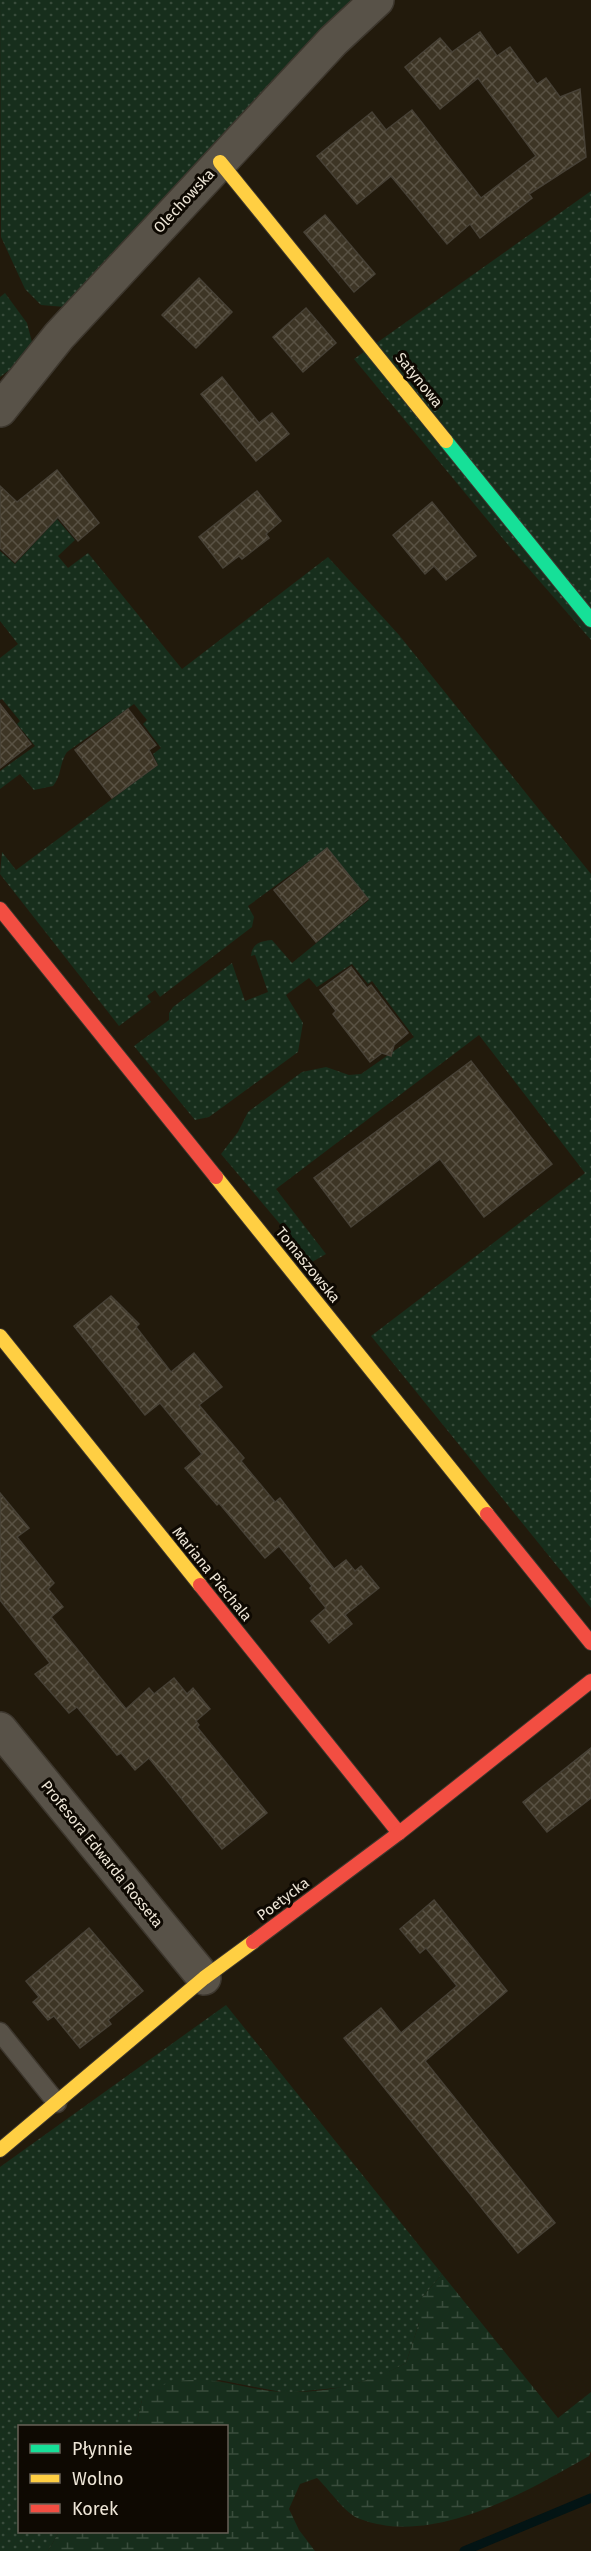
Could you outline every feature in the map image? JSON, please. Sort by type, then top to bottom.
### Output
[{"type":"street","name":"Olechowska","points":[[0,410],[59,336],[333,41],[377,0]]},
{"type":"street","name":"Satynowa","points":[[220,162],[591,620]]},
{"type":"street","name":"Tomaszowska","points":[[0,909],[591,1643]]},
{"type":"street","name":"Mariana Piechala","points":[[0,1336],[399,1833]]},
{"type":"street","name":"Poetycka","points":[[0,2150],[204,1978],[399,1833],[591,1681]]},
{"type":"street","name":"Profesora Edwarda Rosseta","points":[[0,1729],[204,1978]]},
{"type":"lane","points":[[0,2032],[57,2103]]},
{"type":"green space","points":[[0,0],[362,0],[78,300],[73,296],[65,307],[41,305],[25,289],[1,237]]},
{"type":"green space","points":[[591,191],[591,640],[509,546],[354,359]]},
{"type":"green space","points":[[5,293],[27,323],[33,346],[20,362],[0,377],[0,297]]},
{"type":"green space","points":[[57,519],[75,540],[58,556],[68,568],[88,553],[182,669],[328,557],[399,635],[591,874],[591,1608],[371,1336],[585,1173],[479,1035],[276,1189],[326,1254],[312,1262],[221,1154],[238,1132],[248,1112],[302,1072],[326,1067],[349,1075],[361,1074],[414,1037],[372,981],[368,984],[352,964],[317,987],[309,978],[286,995],[303,1023],[298,1052],[209,1117],[195,1120],[134,1046],[169,1020],[169,1013],[173,1007],[232,963],[245,1001],[268,992],[255,955],[251,956],[255,945],[272,940],[292,963],[369,900],[327,848],[248,906],[254,917],[252,927],[160,997],[155,990],[147,996],[151,1002],[119,1026],[0,874],[2,852],[16,870],[158,765],[153,754],[161,748],[143,724],[147,720],[134,704],[67,752],[53,786],[34,790],[20,774],[0,789],[0,771],[35,746],[17,724],[20,721],[2,699],[0,700],[0,658],[18,644],[0,621],[0,551],[15,564]]},
{"type":"green space","points":[[226,2005],[442,2274],[419,2301],[419,2323],[406,2363],[383,2375],[345,2387],[286,2393],[219,2380],[142,2400],[136,2425],[18,2425],[18,2533],[58,2533],[48,2551],[0,2551],[0,2167]]},
{"type":"green space","points":[[442,2274],[558,2418],[591,2392],[591,2451],[589,2456],[537,2485],[478,2512],[448,2521],[418,2526],[388,2526],[360,2519],[343,2507],[317,2478],[300,2484],[289,2509],[299,2530],[315,2551],[48,2551],[58,2533],[228,2533],[228,2425],[136,2425],[142,2400],[166,2384],[185,2380],[215,2381],[272,2391],[303,2392],[333,2389],[378,2376],[406,2363],[419,2323],[419,2301]]},
{"type":"building","points":[[480,32],[497,56],[510,47],[537,84],[546,78],[560,97],[580,89],[586,157],[529,194],[532,198],[480,238],[470,224],[447,244],[391,176],[357,204],[317,156],[372,112],[386,130],[412,110],[481,198],[536,156],[478,78],[440,109],[405,67],[440,38],[452,52]]},
{"type":"building","points":[[325,215],[375,274],[354,292],[304,232]]},
{"type":"building","points":[[199,278],[232,312],[196,348],[162,315]]},
{"type":"building","points":[[306,308],[336,343],[303,372],[273,337]]},
{"type":"building","points":[[222,377],[259,423],[272,413],[289,434],[256,461],[201,394]]},
{"type":"building","points":[[57,470],[99,523],[78,541],[58,517],[15,562],[0,548],[0,486],[17,502]]},
{"type":"building","points":[[257,491],[281,521],[266,534],[269,538],[242,559],[239,556],[223,568],[199,537]]},
{"type":"building","points":[[432,502],[476,556],[446,580],[434,566],[425,574],[393,535]]},
{"type":"building","points":[[0,704],[31,744],[0,768]]},
{"type":"building","points":[[128,709],[156,745],[149,750],[157,765],[112,798],[75,750]]},
{"type":"building","points":[[327,848],[368,899],[316,942],[274,890]]},
{"type":"building","points":[[351,967],[367,988],[371,985],[408,1033],[394,1045],[391,1056],[382,1053],[370,1062],[333,1014],[336,1011],[320,990]]},
{"type":"building","points":[[471,1061],[552,1164],[484,1217],[440,1159],[351,1227],[314,1178]]},
{"type":"building","points":[[111,1296],[139,1324],[136,1327],[171,1372],[194,1353],[222,1387],[199,1405],[244,1458],[241,1461],[275,1502],[280,1498],[334,1569],[346,1560],[355,1571],[361,1566],[379,1588],[345,1615],[352,1624],[329,1643],[311,1621],[326,1608],[310,1588],[312,1586],[279,1546],[265,1558],[219,1503],[217,1505],[185,1468],[202,1454],[160,1403],[145,1415],[74,1326]]},
{"type":"building","points":[[0,1493],[29,1528],[17,1537],[54,1583],[48,1589],[63,1607],[51,1617],[126,1709],[149,1688],[154,1694],[174,1678],[187,1694],[193,1688],[210,1709],[196,1721],[199,1725],[197,1727],[267,1813],[222,1849],[149,1758],[135,1770],[121,1753],[117,1755],[77,1707],[69,1713],[35,1674],[50,1663],[0,1600]]},
{"type":"building","points":[[591,1748],[591,1798],[547,1832],[523,1802]]},
{"type":"building","points":[[434,1900],[507,1991],[425,2061],[555,2223],[518,2253],[344,2038],[381,2008],[401,2033],[457,1986],[426,1948],[420,1953],[400,1929]]},
{"type":"building","points":[[89,1928],[143,1991],[108,2020],[111,2024],[80,2048],[54,2016],[48,2020],[33,2002],[39,1997],[26,1981]]},
{"type":"waterway","points":[[464,2551],[591,2498]]},
{"type":"traffic: fast","points":[[446,441],[591,620]]},
{"type":"traffic: slow","points":[[220,162],[446,441]]},
{"type":"traffic: slow","points":[[216,1177],[487,1514]]},
{"type":"traffic: slow","points":[[0,1336],[200,1585]]},
{"type":"traffic: slow","points":[[0,2150],[204,1978],[253,1942]]},
{"type":"traffic: jam","points":[[0,909],[216,1177]]},
{"type":"traffic: jam","points":[[487,1514],[591,1643]]},
{"type":"traffic: jam","points":[[200,1585],[399,1833]]},
{"type":"traffic: jam","points":[[253,1942],[399,1833],[591,1681]]}]
